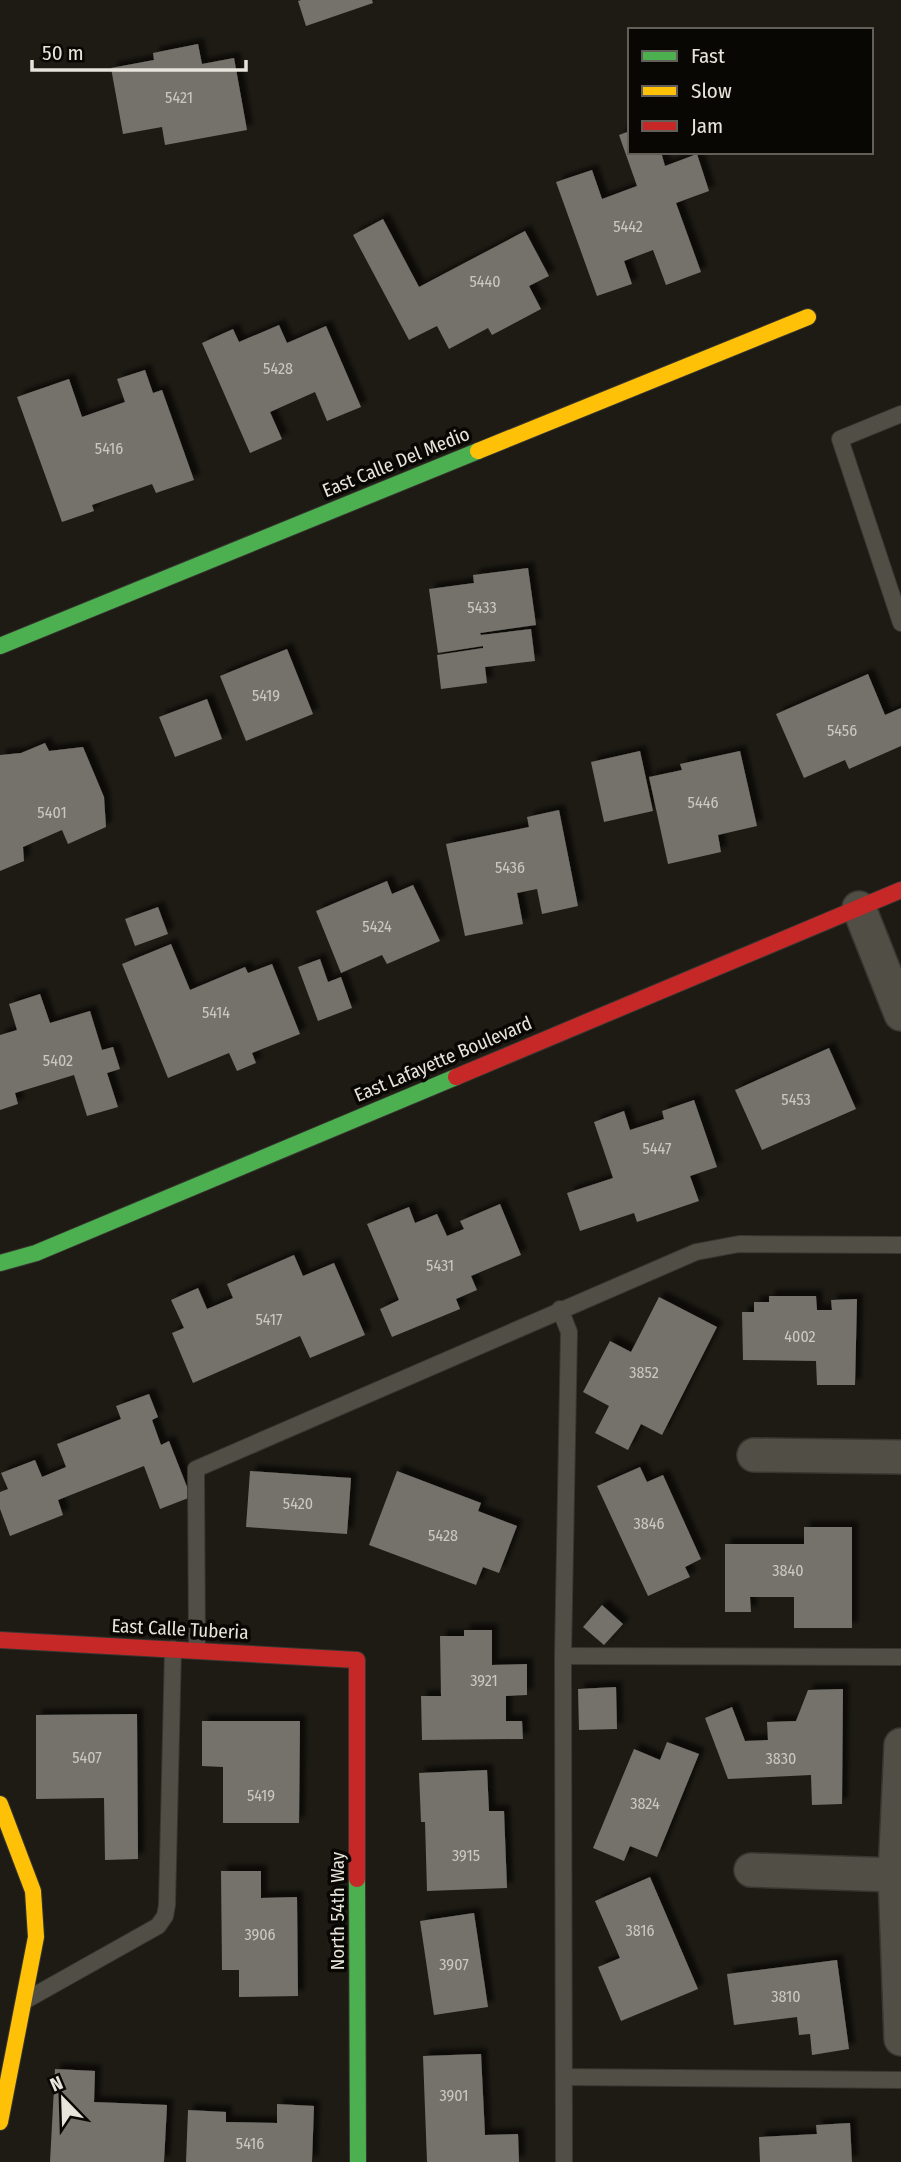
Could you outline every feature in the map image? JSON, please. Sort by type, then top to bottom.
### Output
[{"type":"street","name":"East Calle Del Medio","points":[[0,646],[808,317]]},
{"type":"street","name":"East Lafayette Boulevard","points":[[0,1263],[36,1253],[901,890]]},
{"type":"street","points":[[859,908],[901,1014]]},
{"type":"street","points":[[754,1455],[901,1457]]},
{"type":"street","name":"East Calle Tuberia","points":[[0,1640],[358,1660]]},
{"type":"street","name":"North 54th Way","points":[[358,1660],[358,2162]]},
{"type":"street","points":[[901,1745],[895,1875],[901,2039]]},
{"type":"street","points":[[0,1804],[6,1833],[33,1891],[36,1937],[23,2001],[8,2036],[0,2122]]},
{"type":"street","points":[[751,1870],[895,1875]]},
{"type":"lane","points":[[901,414],[840,439],[901,623]]},
{"type":"lane","points":[[197,1651],[196,1469],[696,1252],[739,1244],[901,1245]]},
{"type":"lane","points":[[560,1310],[569,1332],[563,1656],[564,2162]]},
{"type":"lane","points":[[23,2001],[158,1926],[165,1916],[173,1650]]},
{"type":"lane","points":[[563,1656],[901,1657]]},
{"type":"lane","points":[[564,2077],[901,2080]]},
{"type":"building","points":[[372,0],[373,3],[306,26],[298,1]]},
{"type":"building","points":[[198,44],[202,64],[234,58],[247,130],[165,145],[162,127],[123,134],[111,68],[154,60],[153,53]]},
{"type":"building","points":[[628,132],[628,154],[662,154],[665,166],[697,154],[709,191],[676,203],[701,272],[666,285],[653,250],[624,261],[632,284],[597,296],[556,182],[592,170],[602,199],[637,186],[619,135]]},
{"type":"building","points":[[383,219],[419,287],[525,231],[549,276],[529,286],[541,309],[492,335],[488,328],[449,349],[437,326],[409,340],[353,235]]},
{"type":"building","points":[[279,325],[287,343],[326,326],[361,407],[327,421],[315,392],[270,412],[282,439],[250,453],[202,343],[233,329],[239,342]]},
{"type":"building","points":[[145,370],[153,393],[162,390],[194,480],[156,493],[152,484],[92,505],[94,511],[62,522],[17,397],[69,379],[82,417],[125,402],[117,379]]},
{"type":"building","points":[[528,568],[536,625],[480,633],[531,629],[535,661],[485,667],[487,683],[441,689],[437,655],[483,646],[438,653],[429,589],[474,583],[473,575]]},
{"type":"building","points":[[287,649],[313,714],[246,741],[220,676]]},
{"type":"building","points":[[868,674],[885,715],[901,708],[901,746],[849,769],[845,760],[804,778],[776,714]]},
{"type":"building","points":[[207,699],[222,739],[175,757],[159,717]]},
{"type":"building","points":[[45,743],[49,751],[83,747],[104,797],[106,827],[68,844],[62,830],[23,847],[24,861],[0,871],[0,755],[21,753]]},
{"type":"building","points":[[640,751],[653,811],[604,822],[591,762]]},
{"type":"building","points":[[740,751],[757,826],[718,835],[721,852],[668,864],[649,777],[682,770],[680,764]]},
{"type":"building","points":[[559,810],[578,906],[542,914],[537,889],[517,893],[523,924],[465,936],[446,844],[529,827],[527,817]]},
{"type":"building","points":[[387,881],[392,894],[413,885],[440,941],[387,964],[382,955],[341,973],[316,911]]},
{"type":"building","points":[[158,907],[168,934],[135,946],[125,919]]},
{"type":"building","points":[[171,944],[190,990],[245,967],[248,973],[272,964],[300,1034],[252,1053],[256,1063],[237,1071],[229,1053],[168,1078],[122,964]]},
{"type":"building","points":[[320,959],[328,982],[341,977],[352,1008],[318,1021],[298,967]]},
{"type":"building","points":[[40,994],[50,1023],[90,1011],[102,1050],[113,1047],[120,1069],[107,1073],[118,1107],[87,1116],[74,1075],[15,1093],[18,1104],[0,1110],[0,1035],[17,1030],[9,1004]]},
{"type":"building","points":[[829,1048],[856,1109],[762,1150],[735,1090]]},
{"type":"building","points":[[694,1100],[717,1167],[690,1176],[699,1201],[637,1222],[634,1213],[580,1231],[567,1193],[613,1178],[594,1122],[624,1111],[630,1130],[664,1119],[662,1111]]},
{"type":"building","points":[[500,1204],[521,1255],[471,1276],[477,1290],[456,1299],[460,1309],[392,1337],[380,1309],[399,1300],[367,1224],[409,1207],[415,1223],[437,1214],[447,1236],[464,1229],[460,1221]]},
{"type":"building","points":[[294,1255],[303,1276],[334,1263],[365,1335],[310,1358],[300,1336],[193,1383],[172,1333],[184,1328],[171,1300],[198,1288],[207,1309],[233,1298],[227,1284]]},
{"type":"building","points":[[769,1296],[816,1296],[817,1310],[832,1310],[831,1300],[857,1299],[855,1385],[817,1385],[816,1361],[743,1360],[742,1312],[754,1312],[754,1302],[769,1302]]},
{"type":"building","points":[[659,1297],[717,1327],[662,1435],[641,1424],[628,1450],[595,1433],[609,1406],[583,1392],[610,1341],[631,1352]]},
{"type":"building","points":[[149,1394],[158,1417],[152,1420],[161,1445],[169,1441],[191,1497],[160,1509],[144,1466],[58,1500],[63,1515],[10,1536],[0,1509],[0,1492],[8,1489],[1,1473],[35,1460],[42,1477],[66,1467],[57,1444],[121,1419],[116,1406]]},
{"type":"building","points":[[640,1467],[647,1482],[663,1475],[701,1559],[685,1567],[690,1577],[648,1596],[597,1486]]},
{"type":"building","points":[[250,1471],[351,1478],[347,1534],[246,1527]]},
{"type":"building","points":[[397,1471],[481,1503],[478,1511],[517,1526],[499,1573],[483,1567],[476,1585],[369,1545]]},
{"type":"building","points":[[804,1527],[852,1527],[852,1628],[794,1628],[794,1597],[750,1597],[751,1612],[725,1612],[725,1544],[804,1544]]},
{"type":"building","points":[[602,1605],[623,1624],[604,1645],[583,1627]]},
{"type":"building","points":[[464,1630],[492,1630],[492,1665],[527,1664],[527,1695],[506,1696],[506,1721],[522,1721],[523,1739],[422,1740],[421,1696],[441,1696],[440,1636],[464,1636]]},
{"type":"building","points":[[616,1687],[617,1729],[579,1730],[578,1689]]},
{"type":"building","points":[[843,1689],[842,1804],[812,1805],[811,1775],[728,1779],[705,1718],[732,1707],[745,1741],[768,1740],[767,1722],[796,1721],[808,1690]]},
{"type":"building","points":[[137,1714],[138,1859],[105,1860],[104,1798],[36,1799],[36,1715]]},
{"type":"building","points":[[202,1721],[300,1721],[299,1823],[223,1823],[223,1767],[202,1766]]},
{"type":"building","points":[[667,1742],[699,1754],[657,1857],[630,1846],[624,1861],[593,1848],[634,1749],[660,1760]]},
{"type":"building","points":[[487,1770],[489,1811],[504,1811],[507,1888],[427,1891],[425,1822],[421,1822],[419,1773]]},
{"type":"building","points":[[221,1871],[261,1871],[261,1898],[297,1897],[298,1996],[239,1997],[239,1970],[222,1970]]},
{"type":"building","points":[[650,1877],[698,1989],[621,2021],[598,1967],[620,1958],[595,1901]]},
{"type":"building","points":[[474,1913],[488,2007],[434,2015],[420,1921]]},
{"type":"building","points":[[837,1960],[849,2049],[812,2055],[810,2034],[799,2035],[797,2017],[734,2025],[727,1974]]},
{"type":"building","points":[[481,2054],[485,2135],[518,2134],[519,2162],[427,2162],[423,2056]]},
{"type":"building","points":[[55,2069],[95,2071],[94,2102],[167,2105],[164,2162],[50,2162]]},
{"type":"building","points":[[277,2104],[314,2106],[312,2162],[186,2162],[188,2110],[226,2112],[226,2122],[277,2123]]},
{"type":"building","points":[[850,2123],[852,2162],[760,2162],[759,2137],[817,2134],[816,2125]]},
{"type":"traffic: fast","points":[[0,646],[478,451]]},
{"type":"traffic: fast","points":[[0,1263],[36,1253],[456,1077]]},
{"type":"traffic: fast","points":[[357,1879],[358,2162]]},
{"type":"traffic: slow","points":[[478,451],[808,317]]},
{"type":"traffic: slow","points":[[0,1804],[33,1891],[36,1937],[0,2122]]},
{"type":"traffic: jam","points":[[456,1077],[901,890]]},
{"type":"traffic: jam","points":[[0,1640],[357,1660],[357,1879]]}]
